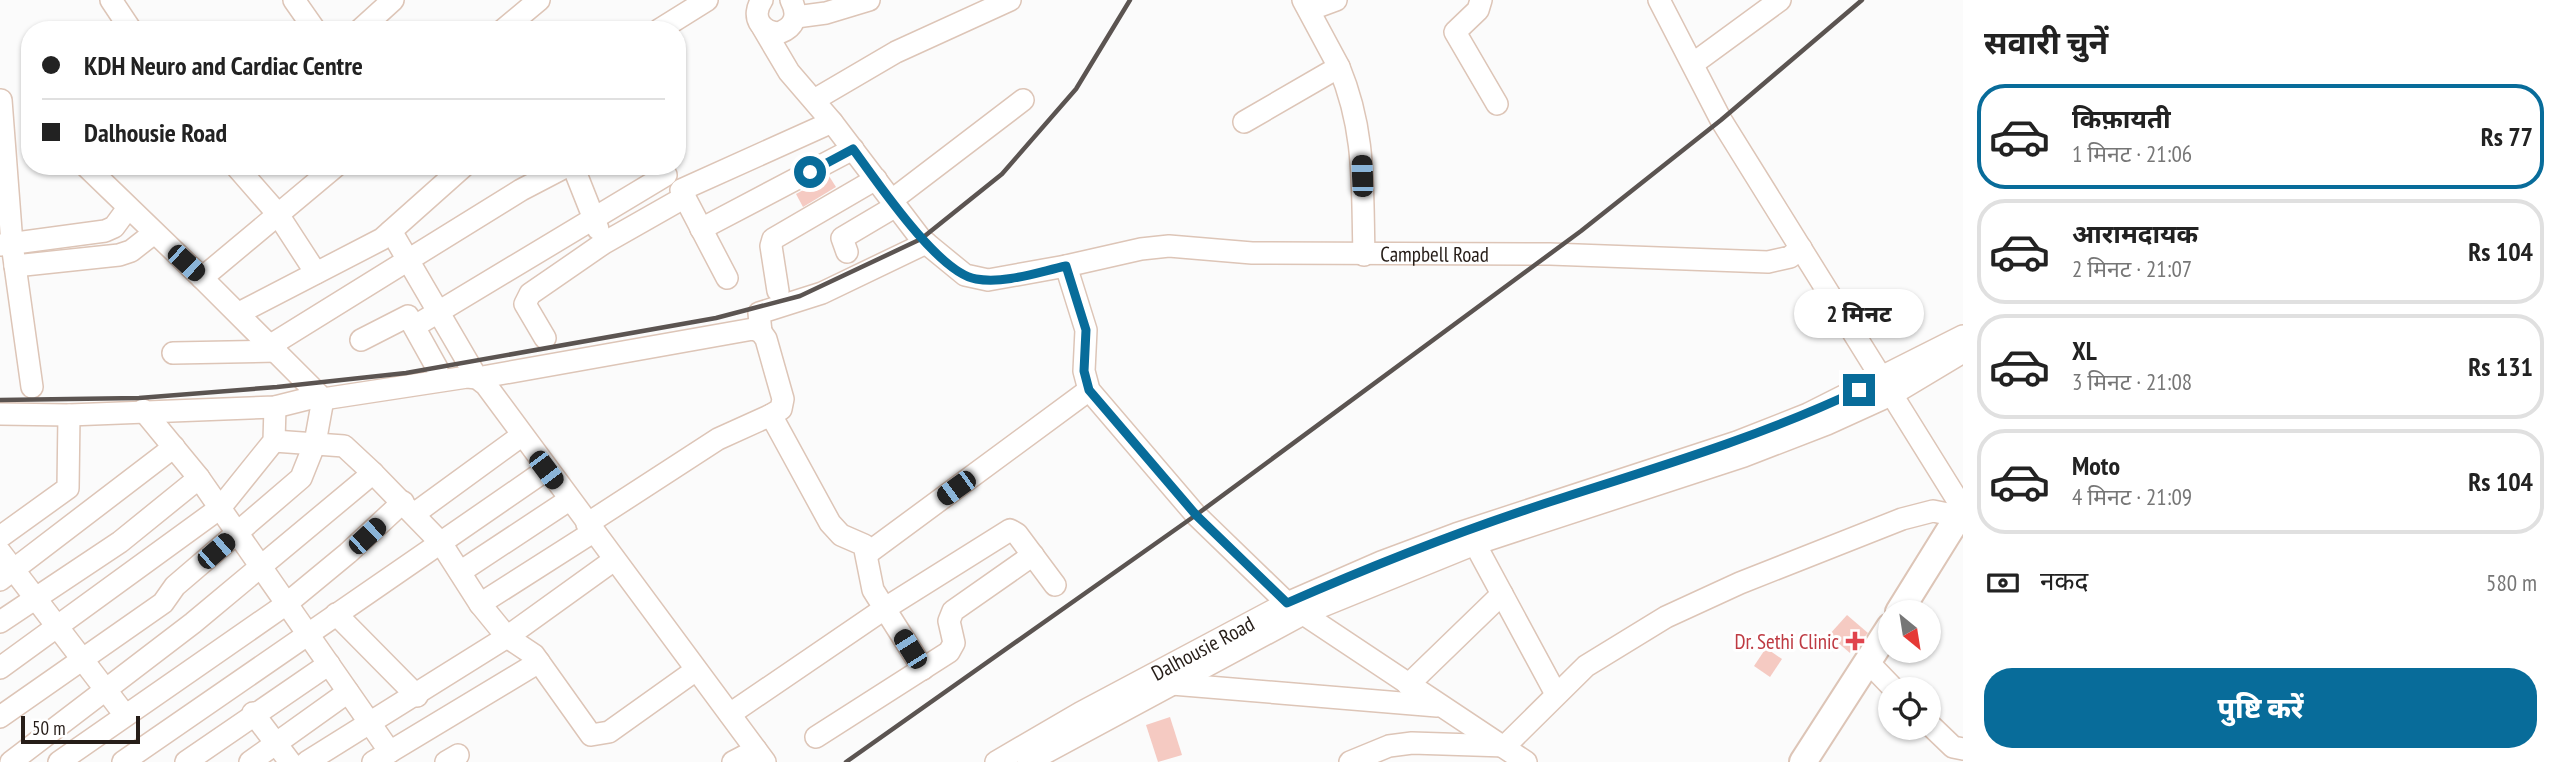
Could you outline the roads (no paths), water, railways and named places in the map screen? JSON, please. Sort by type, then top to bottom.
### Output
[{"type":"main road","points":[[1907,600],[1958,527]]},
{"type":"main road","points":[[1803,762],[1878,646]]},
{"type":"street","points":[[111,0],[125,21]]},
{"type":"street","points":[[294,0],[308,21]]},
{"type":"street","points":[[514,21],[539,0]]},
{"type":"street","points":[[673,21],[707,0]]},
{"type":"street","points":[[762,0],[757,14],[763,28],[779,33],[793,24],[793,4],[826,13],[869,0]]},
{"type":"street","points":[[814,100],[896,52],[1010,0]]},
{"type":"street","points":[[1336,0],[1306,5],[1339,66],[1353,101],[1359,127],[1364,255]]},
{"type":"street","points":[[1482,0],[1478,10],[1455,32],[1497,104]]},
{"type":"street","points":[[1659,0],[1721,120],[1888,386],[1958,527]]},
{"type":"street","points":[[1694,64],[1780,0]]},
{"type":"street","points":[[368,21],[383,3]]},
{"type":"street","name":"Campbell Road","points":[[763,28],[789,72],[832,122],[926,243],[965,275],[974,279],[1009,277],[1141,249],[1169,246],[1252,253],[1550,254],[1768,262],[1790,257],[1801,248]]},
{"type":"street","points":[[1244,122],[1339,66]]},
{"type":"street","points":[[1,100],[6,245],[15,266],[32,387]]},
{"type":"street","points":[[847,252],[842,238],[894,203],[1023,100]]},
{"type":"street","points":[[415,326],[594,218],[673,182],[832,122]]},
{"type":"street","points":[[701,229],[853,149]]},
{"type":"street","points":[[95,175],[239,313],[321,397]]},
{"type":"street","points":[[244,175],[277,213],[316,273]]},
{"type":"street","points":[[202,278],[325,175]]},
{"type":"street","points":[[239,313],[391,231],[454,175]]},
{"type":"street","points":[[173,353],[274,348],[522,190],[550,175]]},
{"type":"street","points":[[577,175],[604,243]]},
{"type":"street","points":[[778,291],[771,246],[774,239],[876,179]]},
{"type":"street","points":[[673,182],[727,278]]},
{"type":"street","points":[[545,338],[525,304],[527,299],[604,243],[673,182]]},
{"type":"street","points":[[6,245],[105,231],[114,227],[128,208]]},
{"type":"street","points":[[391,231],[477,378],[486,385],[546,470],[761,756],[733,762]]},
{"type":"street","points":[[15,266],[119,255],[131,251],[154,233]]},
{"type":"street","points":[[480,604],[718,439],[781,409],[783,399],[761,332],[759,313],[822,293],[926,243]]},
{"type":"street","points":[[1066,266],[1086,330],[1084,371],[1089,390],[1196,515],[1295,608],[1526,762]]},
{"type":"street","points":[[361,340],[408,316],[437,368]]},
{"type":"street","points":[[0,414],[69,415],[143,410],[275,407],[321,397],[467,377],[477,378],[752,329],[761,332]]},
{"type":"street","name":"Dalhousie Road","points":[[1888,386],[1963,336]]},
{"type":"street","name":"Dalhousie Road","points":[[1032,761],[1172,684],[1295,608],[1641,482],[1808,414],[1888,386],[1963,352]]},
{"type":"street","points":[[868,552],[1089,390]]},
{"type":"street","points":[[0,717],[163,603],[175,586],[301,478],[314,443],[321,397]]},
{"type":"street","points":[[0,668],[220,508],[274,441],[275,407]]},
{"type":"street","points":[[143,410],[199,478],[285,605],[329,664],[370,725],[381,757],[539,662]]},
{"type":"street","points":[[0,537],[68,488],[69,415]]},
{"type":"street","points":[[771,415],[830,523],[841,536],[860,541],[868,552],[870,582],[923,669]]},
{"type":"street","points":[[59,762],[285,605],[348,553],[409,508],[521,436]]},
{"type":"street","points":[[274,441],[344,446],[373,472],[441,543],[480,604],[507,637],[528,649],[591,735],[595,737],[609,732],[696,670]]},
{"type":"street","points":[[7,575],[174,447]]},
{"type":"street","points":[[123,762],[546,470]]},
{"type":"street","points":[[10,762],[193,623],[373,472]]},
{"type":"street","points":[[0,622],[120,542],[199,478]]},
{"type":"street","name":"Dalhousie Road","points":[[996,762],[1139,682],[1431,544],[1641,482]]},
{"type":"street","points":[[460,572],[569,500]]},
{"type":"street","points":[[1350,762],[1389,746],[1412,743],[1505,747],[1556,694],[1610,649],[1666,617],[1741,583],[1902,519],[1933,511],[1958,527]]},
{"type":"street","points":[[730,714],[884,608],[1010,530],[1017,534],[1055,584]]},
{"type":"street","points":[[1475,544],[1556,694]]},
{"type":"street","points":[[0,552],[7,575],[35,598],[125,716]]},
{"type":"street","points":[[816,737],[953,648],[949,621],[956,607],[1033,555]]},
{"type":"street","points":[[307,762],[417,696],[507,637],[614,560]]},
{"type":"street","points":[[1408,685],[1502,594]]},
{"type":"street","points":[[336,614],[417,696]]},
{"type":"street","points":[[1868,662],[1882,677]]},
{"type":"street","points":[[186,762],[253,713],[329,664]]},
{"type":"street","points":[[1139,682],[1439,706]]},
{"type":"street","points":[[250,762],[348,692]]},
{"type":"street","points":[[253,713],[290,762]]},
{"type":"street","points":[[1941,737],[1949,745],[1962,751]]},
{"type":"railway","points":[[0,400],[139,398],[406,373],[716,318],[800,296],[921,239],[1002,174],[1076,89],[1130,0]]},
{"type":"railway","points":[[846,762],[1196,515],[1581,231],[1721,120],[1862,0]]},
{"type":"place","name":"Dr. Sethi Clinic","points":[[1855,641]]}]
